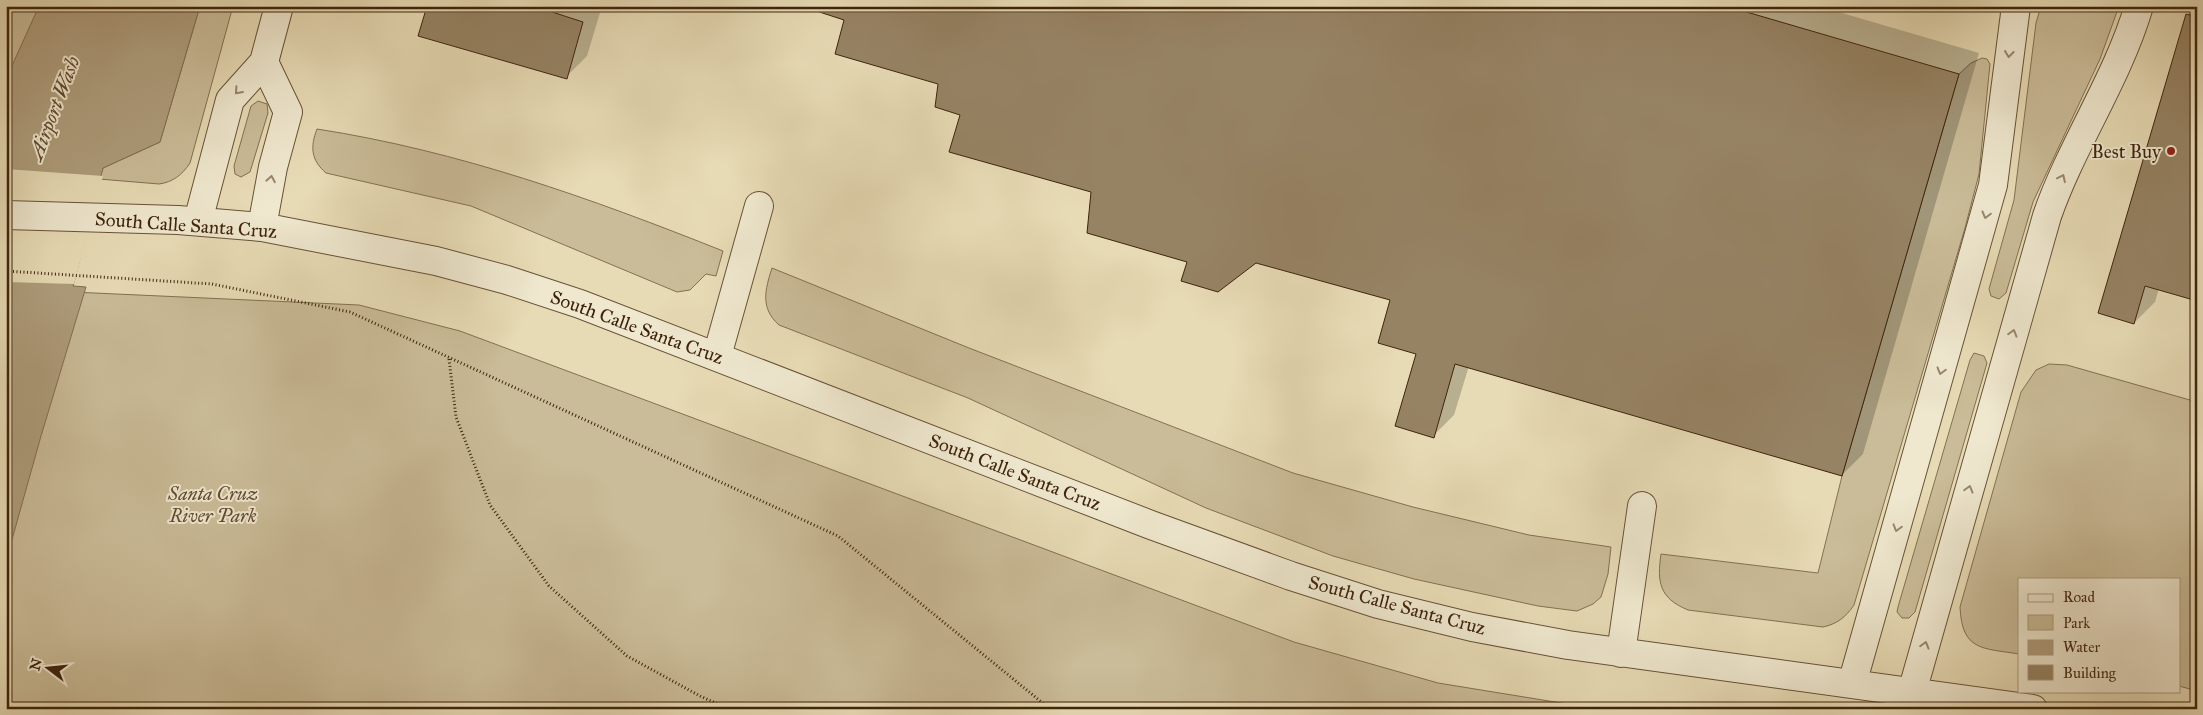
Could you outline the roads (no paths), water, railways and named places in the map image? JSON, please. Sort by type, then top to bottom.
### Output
[{"type":"street","points":[[198,221],[230,100],[264,62],[279,6]]},
{"type":"street","points":[[1852,684],[1993,186],[2016,6]]},
{"type":"street","points":[[1912,692],[2050,210],[2062,178],[2112,77],[2139,6]]},
{"type":"street","points":[[262,227],[273,167],[288,112],[264,62]]},
{"type":"street","points":[[717,356],[759,206]]},
{"type":"street","name":"South Calle Santa Cruz","points":[[6,215],[198,221],[262,227],[397,252],[507,280],[580,304],[1151,525],[1335,591],[1472,628],[1621,652],[2033,709]]},
{"type":"street","points":[[1621,652],[1642,506]]},
{"type":"water","name":"Airport Wash","points":[[39,6],[200,6],[160,142],[103,168],[73,286],[86,287],[6,561],[6,79]]},
{"type":"place","name":"Best Buy","points":[[2171,151]]},
{"type":"park label","name":"Santa Cruz River Park","points":[[213,504]]}]
